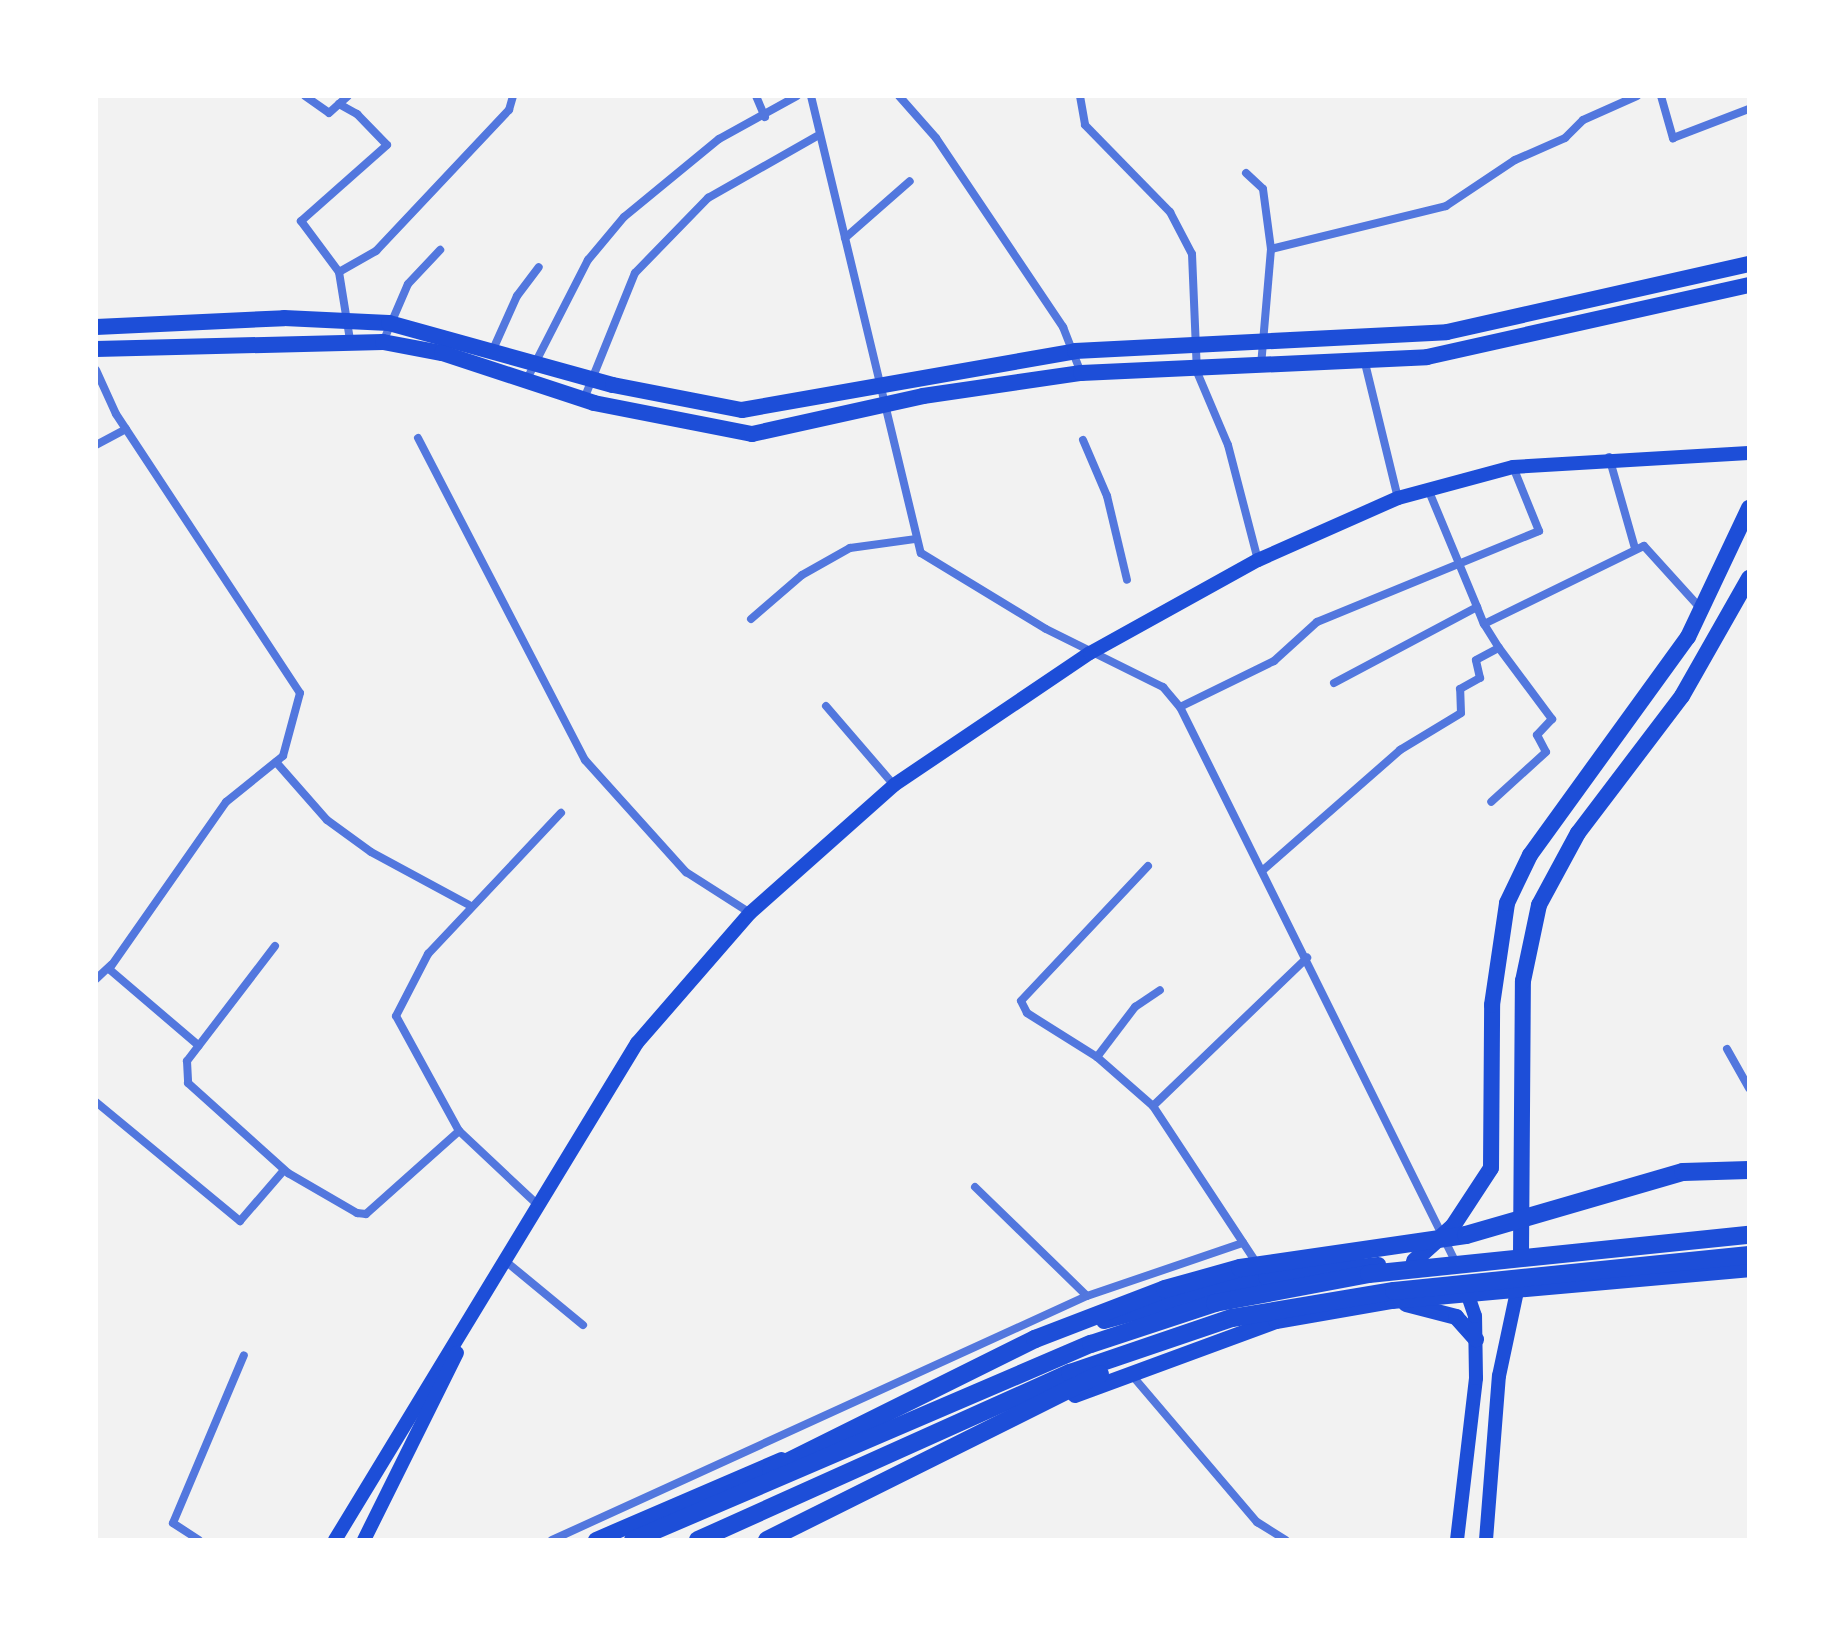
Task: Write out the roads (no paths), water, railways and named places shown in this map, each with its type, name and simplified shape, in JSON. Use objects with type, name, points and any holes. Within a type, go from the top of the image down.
[{"type":"highway","points":[[666,1525],[884,1409],[1072,1323],[1165,1289],[1240,1268],[1466,1235],[1683,1172],[1749,1170]]},
{"type":"highway","points":[[633,1540],[1091,1344],[1215,1303],[1369,1274],[1749,1235]]},
{"type":"highway","points":[[698,1540],[1070,1373],[1232,1318],[1394,1291],[1749,1255]]},
{"type":"highway","points":[[1697,1261],[1749,1269]]},
{"type":"highway","points":[[767,1540],[918,1459],[1232,1318]]},
{"type":"main road","points":[[96,327],[347,319],[389,323],[537,359],[591,379],[728,409],[1075,351],[1287,345],[1447,332],[1749,264]]},
{"type":"main road","points":[[96,349],[350,340],[383,342],[487,366],[584,399],[752,434],[885,404],[1081,373],[1197,372],[1365,363],[1548,333],[1749,285]]},
{"type":"main road","points":[[1287,345],[1289,366]]},
{"type":"main road","points":[[335,1540],[427,1382],[471,1324],[509,1264],[637,1043],[750,913],[894,785],[1090,653],[1258,560],[1398,498],[1513,467],[1609,457],[1749,453]]},
{"type":"main road","points":[[1414,1261],[1442,1236],[1484,1183],[1492,1157],[1492,1005],[1507,903],[1530,855],[1703,610],[1749,508]]},
{"type":"main road","points":[[1730,555],[1749,567]]},
{"type":"main road","points":[[1486,1540],[1499,1376],[1519,1290],[1523,981],[1539,905],[1578,833],[1682,696],[1749,578]]},
{"type":"main road","points":[[1492,1157],[1521,1160]]},
{"type":"main road","points":[[596,1540],[1056,1339],[1183,1296],[1266,1277],[1414,1261],[1521,1254],[1749,1227]]},
{"type":"main road","points":[[1454,1259],[1469,1294],[1476,1339],[1473,1441],[1457,1540]]},
{"type":"main road","points":[[785,1540],[1130,1372],[1240,1331],[1392,1301],[1749,1269]]},
{"type":"main road","points":[[1392,1301],[1456,1317],[1476,1339]]},
{"type":"main road","points":[[364,1540],[471,1324]]},
{"type":"street","points":[[305,96],[329,113],[348,96]]},
{"type":"street","points":[[339,272],[376,251],[509,110],[513,96]]},
{"type":"street","points":[[756,96],[765,117]]},
{"type":"street","points":[[527,379],[588,260],[624,217],[719,139],[765,117],[797,96]]},
{"type":"street","points":[[811,96],[817,136],[845,238],[916,539],[928,560],[1090,653],[1163,687],[1180,707],[1454,1259]]},
{"type":"street","points":[[899,96],[936,138],[1075,351],[1081,373]]},
{"type":"street","points":[[1080,96],[1085,125],[1170,212],[1192,254],[1197,372],[1228,445],[1258,560]]},
{"type":"street","points":[[1271,249],[1446,206],[1515,160],[1565,138],[1583,120],[1637,96]]},
{"type":"street","points":[[1661,96],[1673,138],[1749,109]]},
{"type":"street","points":[[339,104],[387,145],[301,221],[339,272],[350,340]]},
{"type":"street","points":[[584,399],[635,273],[708,198],[817,136]]},
{"type":"street","points":[[1246,173],[1263,189],[1271,249],[1261,367]]},
{"type":"street","points":[[845,238],[910,181]]},
{"type":"street","points":[[383,342],[408,284],[440,250]]},
{"type":"street","points":[[487,366],[493,347],[539,267]]},
{"type":"street","points":[[1365,363],[1398,498]]},
{"type":"street","points":[[96,370],[126,429],[300,693],[295,727],[276,762],[226,802],[111,964],[96,979]]},
{"type":"street","points":[[96,445],[126,429]]},
{"type":"street","points":[[418,438],[585,760],[686,872],[750,913]]},
{"type":"street","points":[[1083,440],[1107,496],[1127,580]]},
{"type":"street","points":[[1609,457],[1635,548]]},
{"type":"street","points":[[1180,707],[1274,661],[1317,622],[1539,531],[1513,467]]},
{"type":"street","points":[[1427,488],[1455,563],[1484,624],[1552,719],[1537,735],[1546,752],[1491,802]]},
{"type":"street","points":[[751,619],[802,575],[850,548],[916,539]]},
{"type":"street","points":[[1484,624],[1644,546],[1703,610]]},
{"type":"street","points":[[1334,683],[1477,607]]},
{"type":"street","points":[[1262,871],[1400,750],[1461,713],[1460,689],[1480,678],[1476,660],[1499,648]]},
{"type":"street","points":[[826,706],[894,785]]},
{"type":"street","points":[[276,762],[327,820],[371,852],[469,905]]},
{"type":"street","points":[[540,1207],[459,1131],[396,1016],[428,954],[469,905],[561,813]]},
{"type":"street","points":[[1148,866],[1021,1001],[1027,1013],[1097,1057],[1153,1106],[1266,1277]]},
{"type":"street","points":[[275,946],[182,1071],[188,1083],[284,1170],[366,1214],[459,1131]]},
{"type":"street","points":[[1153,1106],[1307,958]]},
{"type":"street","points":[[111,964],[122,982],[199,1046]]},
{"type":"street","points":[[1097,1057],[1135,1007],[1160,990]]},
{"type":"street","points":[[1727,1049],[1749,1088]]},
{"type":"street","points":[[96,1102],[240,1221],[284,1170]]},
{"type":"street","points":[[975,1187],[1087,1296]]},
{"type":"street","points":[[552,1540],[1087,1296],[1243,1243]]},
{"type":"street","points":[[509,1264],[583,1325]]},
{"type":"street","points":[[199,1540],[173,1523],[244,1355]]},
{"type":"street","points":[[1130,1372],[1257,1522],[1286,1540]]}]
